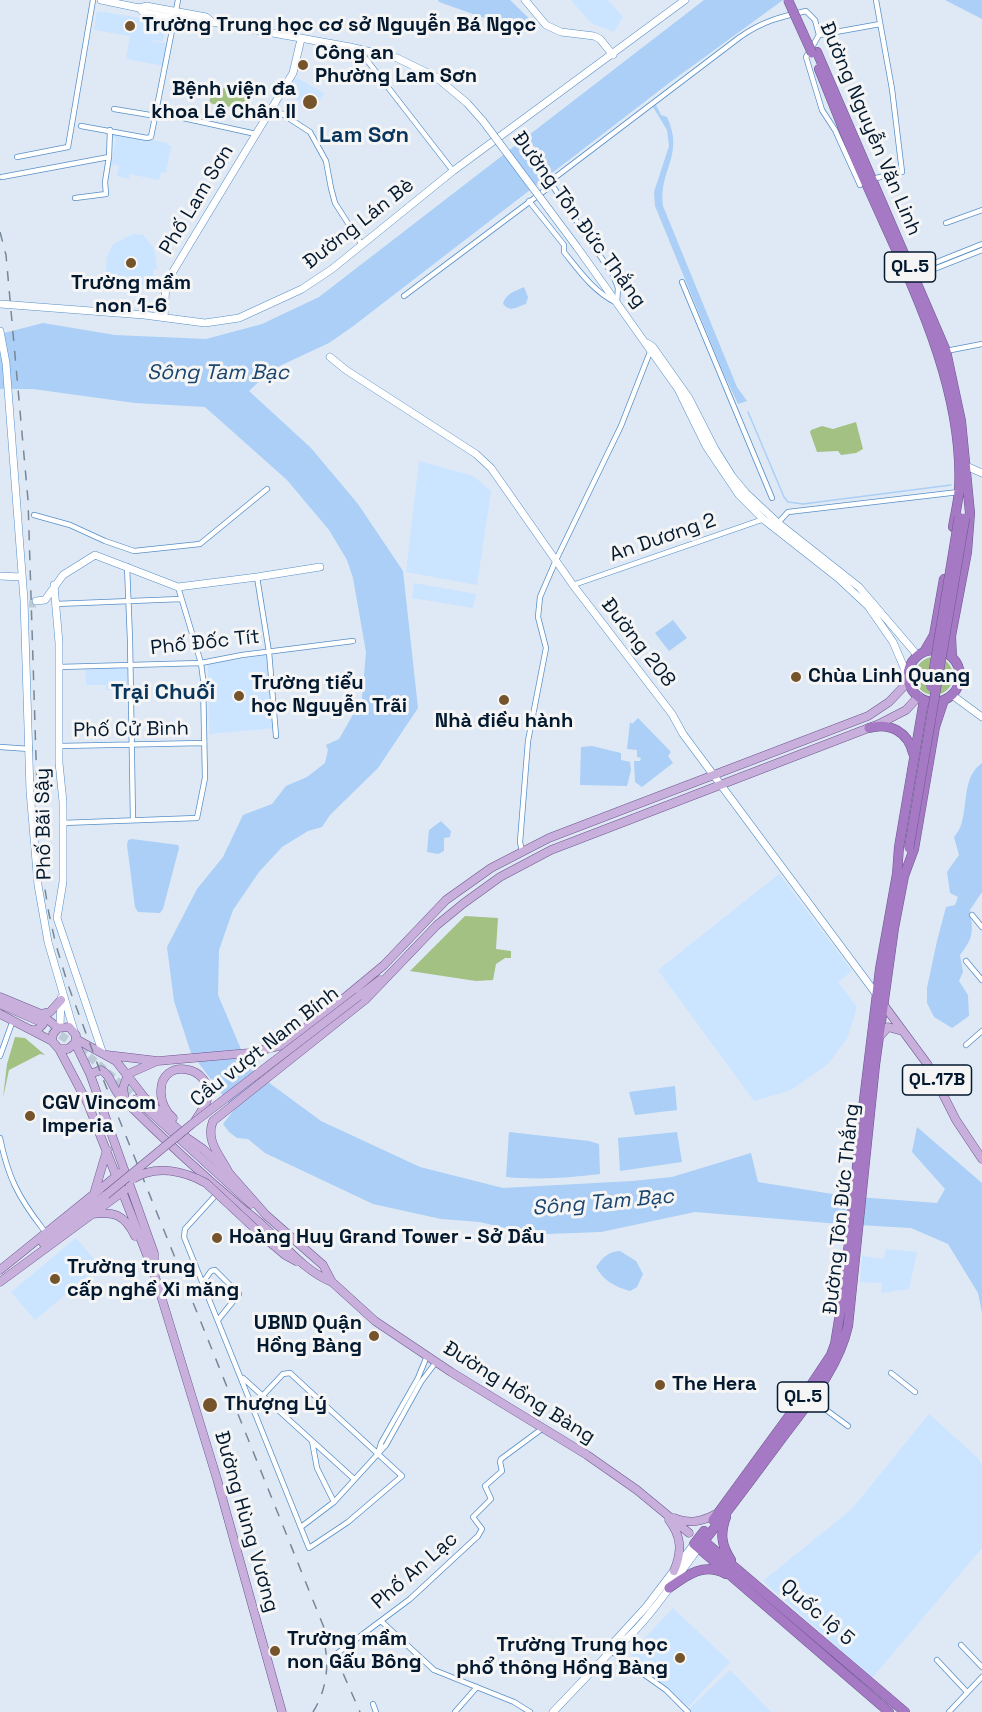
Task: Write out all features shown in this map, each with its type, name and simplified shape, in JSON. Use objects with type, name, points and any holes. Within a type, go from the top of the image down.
[{"type":"highway","name":"Đường Nguyễn Văn Linh","points":[[788,0],[873,179],[911,276],[950,396],[963,492],[970,507],[969,529],[951,636],[952,657]]},
{"type":"highway","name":"Đường Nguyễn Văn Linh","points":[[795,0],[865,182],[946,351],[961,421],[966,466],[963,492],[935,631],[931,642],[921,654]]},
{"type":"highway","points":[[901,875],[962,518],[963,492]]},
{"type":"highway","points":[[940,651],[952,657],[959,667],[957,688],[948,697],[936,702],[921,698],[913,690],[909,679],[911,665],[921,654],[940,651]]},
{"type":"highway","name":"Đường Tôn Đức Thắng","points":[[858,1197],[877,995],[901,875],[913,854],[935,728],[948,697]]},
{"type":"highway","name":"Đường Tôn Đức Thắng","points":[[699,1543],[831,1355],[838,1331],[884,1006],[901,875],[899,847],[921,698]]},
{"type":"highway","points":[[869,728],[882,726],[898,731],[910,745],[913,758]]},
{"type":"highway","name":"Đường Tôn Đức Thắng","points":[[699,1543],[728,1509],[810,1398],[832,1367],[844,1344],[848,1326],[854,1226]]},
{"type":"highway","points":[[728,1509],[721,1536],[726,1553],[758,1592]]},
{"type":"highway","name":"Quốc lộ 5","points":[[699,1543],[905,1712]]},
{"type":"highway","points":[[669,1588],[688,1573],[706,1568],[722,1572],[758,1592]]},
{"type":"highway","name":"Quốc lộ 5","points":[[758,1592],[889,1712]]},
{"type":"main road","name":"Đường Tôn Đức Thắng","points":[[101,0],[139,8],[144,13],[175,15],[205,24],[212,22],[397,58],[436,77],[467,103],[483,121],[645,341],[650,352],[678,390],[721,471],[739,495],[763,519],[838,578],[868,606],[893,642],[909,679]]},
{"type":"main road","points":[[525,0],[546,25],[553,29],[594,36],[600,39],[613,55]]},
{"type":"main road","name":"Đường Lán Bè","points":[[0,304],[164,317],[205,323],[239,318],[302,289],[362,245],[453,171],[613,55],[682,1]]},
{"type":"main road","name":"Phố Lam Sơn","points":[[164,317],[166,283],[293,73],[301,39]]},
{"type":"main road","name":"Đường Hùng Vương","points":[[0,331],[6,363],[21,577],[29,602],[32,830],[38,885],[48,942],[75,1038],[124,1170],[126,1189],[219,1487],[282,1712]]},
{"type":"main road","name":"Đường Tôn Đức Thắng","points":[[645,341],[653,347],[689,398],[715,449],[746,493],[778,523],[859,587],[921,654]]},
{"type":"main road","name":"Đường 208","points":[[330,357],[346,370],[476,454],[491,468],[573,585],[672,714],[683,734],[877,995]]},
{"type":"main road","points":[[966,466],[982,473]]},
{"type":"main road","points":[[29,602],[45,600],[63,576],[95,555],[178,587],[257,578],[320,567]]},
{"type":"main road","points":[[0,576],[21,577]]},
{"type":"main road","name":"Phố Bãi Sậy","points":[[54,585],[59,667],[63,882],[57,918],[105,1055]]},
{"type":"main road","points":[[29,602],[56,604]]},
{"type":"main road","points":[[292,1057],[280,1056],[283,1046],[384,965],[446,900],[491,868],[549,838],[879,710],[909,679]]},
{"type":"main road","points":[[948,697],[982,717]]},
{"type":"main road","points":[[228,1173],[210,1137],[213,1120],[366,999],[437,925],[500,877],[551,850],[869,728],[906,710],[921,698]]},
{"type":"main road","points":[[844,724],[852,728],[849,735]]},
{"type":"main road","points":[[456,893],[464,903]]},
{"type":"main road","name":"Cầu vượt Nam Bính","points":[[359,996],[384,965]]},
{"type":"main road","name":"Cầu vượt Nam Bính","points":[[1,1275],[106,1195],[192,1124],[391,972]]},
{"type":"main road","name":"Đường Hùng Vương","points":[[59,1027],[61,986]]},
{"type":"main road","points":[[877,995],[884,1006]]},
{"type":"main road","points":[[0,997],[36,1022],[58,1049],[68,1050],[75,1038],[66,1026],[59,1027],[36,1022],[13,1020],[0,1014]]},
{"type":"main road","points":[[36,1022],[61,1000]]},
{"type":"main road","points":[[0,1006],[36,1022]]},
{"type":"main road","name":"QL.17B","points":[[884,1006],[928,1065],[956,1120],[982,1159]]},
{"type":"main road","points":[[52,1041],[52,1034],[59,1027]]},
{"type":"main road","points":[[879,1038],[888,1027],[902,1031]]},
{"type":"main road","name":"Đường Hồng Bàng","points":[[75,1038],[116,1061],[128,1074],[135,1100],[182,1156],[258,1220],[316,1276],[332,1282]]},
{"type":"main road","points":[[105,1055],[158,1061],[249,1053],[283,1046]]},
{"type":"main road","name":"Đường Hùng Vương","points":[[58,1049],[88,1104],[116,1176],[126,1189],[154,1253],[154,1273]]},
{"type":"main road","points":[[158,1061],[128,1074],[123,1088],[248,1201],[267,1215]]},
{"type":"main road","name":"Cầu vượt Nam Bính","points":[[192,1124],[207,1100],[207,1087],[194,1071],[187,1069],[172,1071],[166,1075],[162,1084],[161,1096],[169,1114],[203,1149]]},
{"type":"main road","points":[[90,1074],[101,1070],[106,1073],[117,1094],[135,1100]]},
{"type":"main road","name":"Đường Hồng Bàng","points":[[135,1100],[203,1149],[267,1215],[322,1265],[332,1282],[375,1321],[436,1362],[587,1455],[663,1512],[699,1543]]},
{"type":"main road","points":[[93,1197],[107,1150],[116,1147]]},
{"type":"main road","points":[[1,1275],[124,1170]]},
{"type":"main road","points":[[106,1195],[139,1175],[172,1170],[183,1173],[206,1183],[285,1255],[303,1264]]},
{"type":"main road","points":[[1,1275],[126,1189]]},
{"type":"main road","points":[[90,1214],[108,1212],[123,1219],[129,1224],[136,1239],[145,1250]]},
{"type":"main road","points":[[663,1512],[685,1521],[696,1522],[718,1513]]},
{"type":"main road","points":[[663,1512],[675,1528],[680,1544],[674,1571]]},
{"type":"main road","name":"Đường Tôn Đức Thắng","points":[[611,1651],[614,1642],[699,1543]]},
{"type":"main road","name":"Đường Tôn Đức Thắng","points":[[553,1712],[611,1651],[620,1646],[669,1588],[699,1543]]},
{"type":"street","points":[[17,157],[68,147],[93,0]]},
{"type":"street","points":[[81,126],[147,138],[153,134],[178,0]]},
{"type":"street","points":[[873,179],[902,172],[892,89],[876,0]]},
{"type":"street","points":[[529,201],[564,245],[564,252],[590,284],[604,297],[617,303],[618,288],[613,275],[552,185],[553,179],[764,21],[806,11],[814,20],[819,35],[806,57],[822,110],[835,130],[860,185]]},
{"type":"street","points":[[819,35],[880,24]]},
{"type":"street","points":[[358,49],[453,171]]},
{"type":"street","points":[[273,108],[310,132],[326,161],[335,203],[362,245]]},
{"type":"street","points":[[114,109],[204,121],[256,134]]},
{"type":"street","points":[[75,198],[106,194],[110,130]]},
{"type":"street","points":[[2,177],[109,157]]},
{"type":"street","points":[[404,296],[552,185]]},
{"type":"street","points":[[946,223],[982,210]]},
{"type":"street","points":[[911,276],[982,244]]},
{"type":"street","points":[[911,276],[982,250]]},
{"type":"street","points":[[682,282],[772,498]]},
{"type":"street","points":[[946,351],[982,344]]},
{"type":"street","points":[[522,851],[520,842],[528,741],[546,648],[537,608],[556,560],[621,426],[650,352]]},
{"type":"street","points":[[34,515],[69,525],[105,542],[134,551],[200,544],[267,489]]},
{"type":"street","points":[[763,519],[778,523],[788,512],[963,492]]},
{"type":"street","name":"An Dương 2","points":[[573,585],[763,519]]},
{"type":"street","points":[[127,566],[133,820]]},
{"type":"street","points":[[257,578],[269,652],[276,736]]},
{"type":"street","points":[[62,823],[197,819],[205,778],[203,679],[201,663],[178,587]]},
{"type":"street","points":[[56,604],[181,599]]},
{"type":"street","name":"Phố Đốc Tít","points":[[59,667],[201,663],[353,641]]},
{"type":"street","name":"Phố Cử Bình","points":[[60,746],[203,743]]},
{"type":"street","points":[[0,747],[30,749]]},
{"type":"street","points":[[972,915],[982,927]]},
{"type":"street","points":[[966,961],[982,980]]},
{"type":"street","points":[[0,1056],[13,1020]]},
{"type":"street","points":[[966,1045],[982,1031]]},
{"type":"street","points":[[0,1138],[8,1174],[43,1229]]},
{"type":"street","points":[[214,1197],[184,1232],[252,1407],[309,1548],[348,1522],[402,1476],[290,1373],[283,1374],[252,1407]]},
{"type":"street","points":[[203,1282],[211,1271],[215,1270],[239,1294],[218,1320]]},
{"type":"street","points":[[378,1453],[381,1443],[418,1378],[427,1356]]},
{"type":"street","points":[[301,1527],[334,1502],[386,1445],[421,1382],[436,1362]]},
{"type":"street","points":[[891,1373],[915,1392]]},
{"type":"street","points":[[241,1376],[354,1479]]},
{"type":"street","points":[[810,1398],[848,1426]]},
{"type":"street","name":"Phố An Lạc","points":[[334,1655],[381,1621],[435,1577],[482,1532],[473,1517],[491,1499],[485,1486],[502,1471],[501,1459],[544,1427]]},
{"type":"street","points":[[312,1441],[317,1468],[334,1502]]},
{"type":"street","points":[[381,1621],[434,1670],[514,1702],[530,1712]]},
{"type":"street","points":[[961,1645],[982,1667]]},
{"type":"street","points":[[611,1651],[666,1690],[688,1712]]},
{"type":"street","points":[[938,1660],[967,1692]]},
{"type":"street","points":[[949,1712],[982,1677]]},
{"type":"street","points":[[455,1712],[477,1687]]},
{"type":"street","points":[[373,1704],[376,1712]]},
{"type":"shaded area","points":[[571,0],[608,0],[623,17],[614,32],[591,23]]},
{"type":"shaded area","name":"Trường Trung học cơ sở Nguyễn Bá Ngọc","points":[[97,11],[166,22],[163,41],[149,40],[167,44],[163,66],[126,59],[130,36],[94,30]]},
{"type":"shaded area","name":"Bệnh viện đa khoa Lê Chân II","points":[[295,77],[324,93],[315,110],[286,93]]},
{"type":"shaded area","points":[[114,133],[168,143],[171,146],[166,173],[161,172],[159,180],[130,174],[129,179],[117,176],[119,166],[111,164],[116,138],[113,137]]},
{"type":"shaded area","name":"Trường mầm non 1-6","points":[[133,234],[143,235],[153,247],[157,269],[154,269],[151,286],[105,281],[107,257],[113,244]]},
{"type":"shaded area","points":[[419,461],[473,476],[491,491],[477,585],[406,572]]},
{"type":"shaded area","points":[[414,583],[476,594],[473,608],[412,598]]},
{"type":"shaded area","name":"Trường tiểu học Nguyễn Trãi","points":[[267,655],[274,728],[209,734],[208,664]]},
{"type":"shaded area","points":[[85,668],[127,668],[127,689],[106,690],[106,685],[86,685]]},
{"type":"shaded area","points":[[779,874],[852,971],[838,982],[857,1007],[847,1039],[828,1064],[791,1090],[754,1101],[658,970]]},
{"type":"shaded area","name":"Trường trung cấp nghề Xi măng","points":[[76,1238],[100,1266],[35,1320],[11,1292]]},
{"type":"shaded area","points":[[886,1249],[917,1252],[909,1289],[881,1293],[882,1283],[860,1282],[862,1256],[884,1259]]},
{"type":"shaded area","points":[[929,1414],[978,1458],[982,1466],[982,1548],[872,1678],[763,1581],[852,1509]]},
{"type":"shaded area","name":"Trường Trung học phổ thông Hồng Bàng","points":[[673,1608],[730,1662],[687,1708],[630,1654]]},
{"type":"shaded area","points":[[730,1670],[771,1712],[692,1712],[689,1709]]},
{"type":"green space","points":[[213,86],[248,93],[245,110],[209,103]]},
{"type":"green space","points":[[856,422],[863,449],[856,453],[841,455],[838,451],[817,452],[811,430],[822,426],[833,429]]},
{"type":"green space","points":[[934,657],[947,663],[953,676],[947,689],[934,695],[921,689],[915,676],[921,663]]},
{"type":"green space","points":[[465,916],[498,918],[496,949],[511,951],[511,958],[505,958],[496,964],[493,980],[476,981],[410,971]]},
{"type":"green space","points":[[15,1037],[25,1038],[45,1055],[40,1054],[9,1070],[3,1098],[7,1064]]},
{"type":"water","points":[[438,0],[510,0],[537,26],[527,33]]},
{"type":"water","name":"Sông Tam Bạc","points":[[704,0],[783,0],[669,83],[352,327],[329,343],[271,370],[249,391],[311,448],[358,504],[403,571],[418,708],[378,768],[330,815],[322,827],[308,831],[282,847],[259,872],[233,910],[219,950],[218,995],[249,1068],[321,1121],[420,1167],[503,1188],[672,1177],[751,1153],[758,1182],[845,1196],[937,1203],[945,1189],[912,1152],[917,1127],[982,1183],[982,1313],[978,1293],[948,1244],[911,1228],[695,1212],[601,1232],[519,1235],[505,1228],[480,1222],[441,1219],[373,1204],[265,1153],[248,1139],[237,1138],[229,1132],[223,1124],[234,1110],[191,1053],[174,1001],[167,947],[197,889],[223,857],[243,815],[272,804],[286,786],[307,777],[325,763],[328,750],[326,745],[339,739],[362,699],[366,652],[353,578],[347,560],[329,530],[287,480],[205,407],[135,403],[33,389],[0,389],[0,334],[43,323],[115,335],[206,339],[262,324],[319,297]]},
{"type":"water","points":[[945,0],[982,0],[982,19]]},
{"type":"water","points":[[656,105],[661,115],[667,117],[673,142],[662,193],[663,206],[737,387],[747,401],[738,404],[655,206],[654,192],[669,146],[667,130],[653,107]]},
{"type":"water","points":[[524,287],[528,297],[526,304],[511,309],[503,304],[508,295]]},
{"type":"water","points":[[673,620],[687,638],[669,651],[655,633]]},
{"type":"water","points":[[638,718],[671,752],[668,756],[673,763],[642,787],[635,782],[634,761],[640,761],[641,758],[637,757],[637,750],[627,749],[630,722],[632,724]]},
{"type":"water","points":[[592,746],[621,753],[621,760],[630,762],[631,770],[627,786],[580,785],[581,747]]},
{"type":"water","points":[[982,763],[982,892],[970,910],[971,934],[960,955],[963,972],[959,981],[968,995],[969,1016],[952,1028],[934,1017],[927,1003],[927,988],[946,907],[955,905],[958,897],[950,893],[947,872],[959,855],[954,837],[961,825],[968,783]]},
{"type":"water","points":[[441,821],[451,831],[450,837],[444,838],[444,851],[438,854],[427,852],[429,830]]},
{"type":"water","points":[[128,840],[178,845],[163,909],[160,913],[138,912],[135,907],[127,845]]},
{"type":"water","points":[[675,1086],[677,1110],[635,1115],[629,1092]]},
{"type":"water","points":[[509,1132],[599,1144],[600,1174],[553,1178],[506,1177]]},
{"type":"water","points":[[677,1132],[682,1162],[620,1171],[618,1138]]},
{"type":"water","points":[[620,1251],[636,1261],[643,1274],[637,1287],[630,1291],[610,1282],[596,1267],[606,1256]]},
{"type":"waterway","points":[[748,412],[788,502],[803,504],[951,485]]},
{"type":"tunnel","points":[[29,604],[36,604]]},
{"type":"tunnel","points":[[40,1022],[90,1058],[136,1099]]},
{"type":"railway","points":[[0,232],[6,255],[28,500],[39,853],[56,945],[68,985],[103,1079],[360,1712]]},
{"type":"railway","points":[[313,1712],[326,1678],[327,1660],[324,1642]]},
{"type":"place","name":"Trường Trung học cơ sở Nguyễn Bá Ngọc","points":[[130,26]]},
{"type":"place","name":"Công an Phường Lam Sơn","points":[[303,65]]},
{"type":"place","name":"Bệnh viện đa khoa Lê Chân II","points":[[310,102]]},
{"type":"place","name":"Trường mầm non 1-6","points":[[131,263]]},
{"type":"place","name":"Chùa Linh Quang","points":[[796,677]]},
{"type":"place","name":"Trường tiểu học Nguyễn Trãi","points":[[239,696]]},
{"type":"place","name":"Nhà điều hành","points":[[504,700]]},
{"type":"place","name":"CGV Vincom Imperia","points":[[30,1116]]},
{"type":"place","name":"Hoàng Huy Grand Tower - Sở Dầu","points":[[217,1238]]},
{"type":"place","name":"Trường trung cấp nghề Xi măng","points":[[55,1279]]},
{"type":"place","name":"UBND Quận Hồng Bàng","points":[[374,1336]]},
{"type":"place","name":"The Hera","points":[[660,1385]]},
{"type":"place","name":"Thượng Lý","points":[[210,1405]]},
{"type":"place","name":"Trường mầm non Gấu Bông","points":[[275,1651]]},
{"type":"place","name":"Trường Trung học phổ thông Hồng Bàng","points":[[680,1658]]},
{"type":"district","name":"Lam Sơn","points":[[364,136]]},
{"type":"district","name":"Trại Chuối","points":[[163,693]]}]
